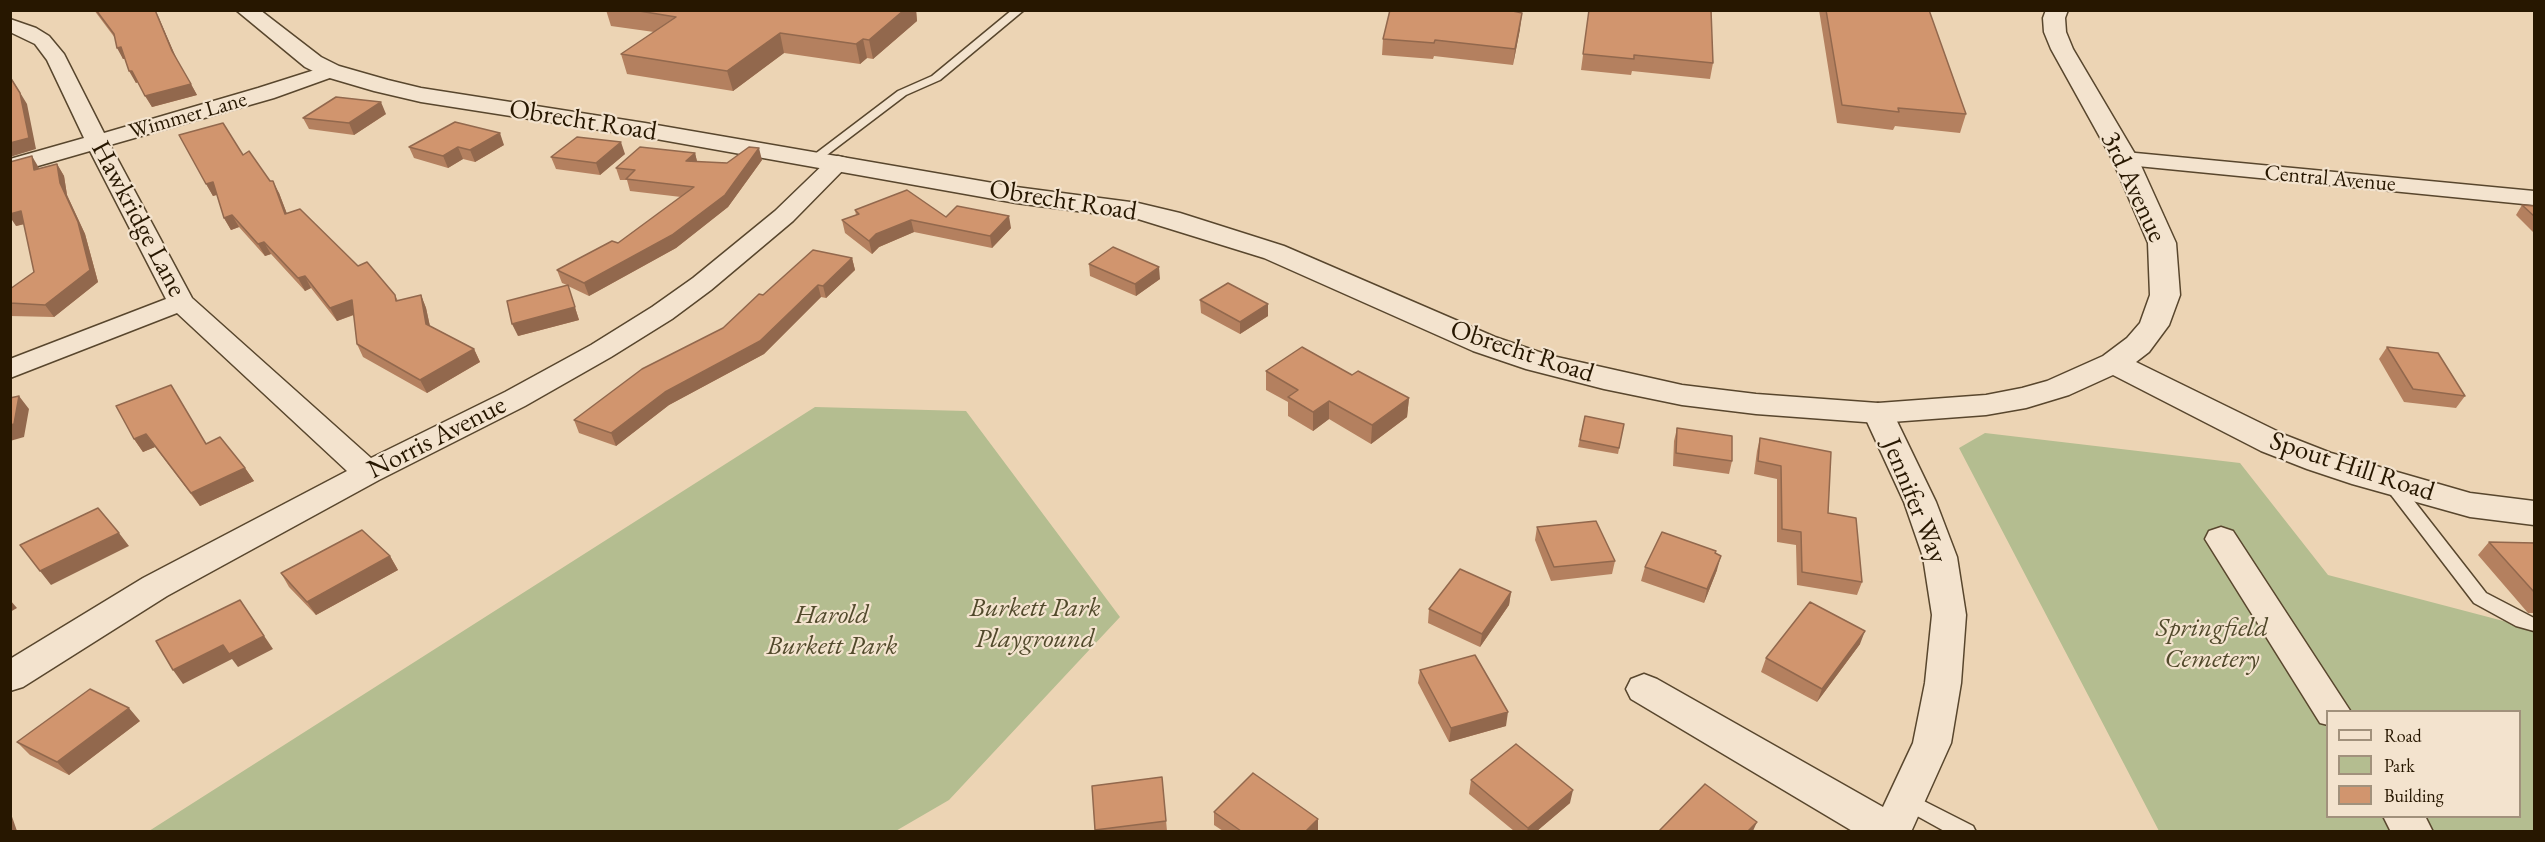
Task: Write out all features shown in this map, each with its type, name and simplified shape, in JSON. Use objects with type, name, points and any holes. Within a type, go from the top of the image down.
[{"type":"street","name":"Obrecht Road","points":[[246,10],[300,54],[331,71],[421,95],[826,161],[1016,195],[1127,210],[1170,219],[1274,252],[1484,344],[1537,362],[1682,395],[1878,413]]},
{"type":"street","name":"3rd Avenue","points":[[1878,413],[1957,409],[2026,398],[2085,378],[2114,363],[2138,345],[2154,325],[2165,295],[2166,266],[2162,243],[2125,159],[2062,49],[2055,32],[2054,18],[2057,10]]},
{"type":"street","name":"Hawkridge Lane","points":[[10,25],[42,40],[57,58],[97,142],[181,302],[368,473]]},
{"type":"street","name":"Wimmer Lane","points":[[10,167],[266,93],[331,71]]},
{"type":"street","name":"Central Avenue","points":[[2125,159],[2535,198]]},
{"type":"street","name":"Norris Avenue","points":[[10,677],[154,587],[368,473],[515,399],[602,351],[662,313],[702,284],[784,216],[826,161]]},
{"type":"street","points":[[10,369],[181,302]]},
{"type":"street","name":"Spout Hill Road","points":[[2114,363],[2273,443],[2319,461],[2470,505],[2535,513]]},
{"type":"street","name":"Jennifer Way","points":[[1878,413],[1920,502],[1940,557],[1949,615],[1943,683],[1932,743],[1896,821]]},
{"type":"street","points":[[2221,539],[2332,710]]},
{"type":"street","points":[[1644,689],[1896,821]]},
{"type":"street","points":[[2404,818],[2413,831]]},
{"type":"lane","points":[[826,161],[902,93],[936,78],[1019,10]]},
{"type":"lane","points":[[2391,483],[2480,598],[2522,621],[2535,625]]},
{"type":"lane","points":[[1896,821],[1966,831]]},
{"type":"green space","name":"Harold Burkett Park","points":[[815,407],[966,411],[1120,617],[949,800],[894,832],[149,831]]},
{"type":"green space","name":"Springfield Cemetery","points":[[1985,433],[2240,463],[2328,575],[2534,629],[2534,831],[2159,831],[1959,448]]},
{"type":"building","points":[[96,10],[155,10],[172,51],[191,84],[145,96],[132,71],[129,71],[121,47],[117,48],[114,34]]},
{"type":"building","points":[[633,10],[904,10],[869,40],[863,39],[856,44],[780,33],[727,71],[621,54],[676,17]]},
{"type":"building","points":[[1390,10],[1508,10],[1522,13],[1515,49],[1435,40],[1434,43],[1383,39]]},
{"type":"building","points":[[1589,10],[1711,10],[1713,63],[1634,55],[1634,59],[1583,54]]},
{"type":"building","points":[[1826,10],[1929,10],[1966,114],[1898,108],[1899,112],[1842,105]]},
{"type":"building","points":[[10,77],[20,93],[29,138],[10,143]]},
{"type":"building","points":[[336,97],[381,102],[349,123],[303,118]]},
{"type":"building","points":[[455,122],[500,133],[470,150],[458,147],[443,156],[409,147]]},
{"type":"building","points":[[223,123],[243,155],[249,151],[270,181],[273,181],[285,214],[300,209],[358,266],[367,262],[395,295],[396,301],[421,295],[426,324],[474,349],[420,380],[357,344],[352,300],[330,308],[305,276],[298,278],[264,242],[258,244],[232,215],[224,218],[213,182],[206,184],[179,135]]},
{"type":"building","points":[[577,137],[621,142],[596,163],[551,157]]},
{"type":"building","points":[[640,147],[695,153],[686,161],[727,163],[749,147],[759,148],[725,195],[672,235],[584,283],[557,270],[612,241],[618,243],[694,187],[626,179],[635,170],[616,168]]},
{"type":"building","points":[[32,156],[34,170],[57,164],[60,183],[78,222],[90,270],[45,305],[10,303],[10,289],[34,272],[21,211],[10,214],[10,162]]},
{"type":"building","points":[[907,190],[946,217],[957,206],[1009,216],[990,236],[911,220],[876,234],[869,241],[842,220],[859,214],[855,210]]},
{"type":"building","points":[[2522,205],[2535,206],[2535,217]]},
{"type":"building","points":[[1113,247],[1159,267],[1135,284],[1089,264]]},
{"type":"building","points":[[813,250],[852,258],[823,286],[818,285],[760,341],[665,392],[611,433],[574,420],[642,369],[723,328],[759,294],[763,295]]},
{"type":"building","points":[[1228,283],[1268,304],[1240,322],[1200,300]]},
{"type":"building","points":[[568,285],[575,307],[512,324],[507,301]]},
{"type":"building","points":[[1302,347],[1352,375],[1358,371],[1409,398],[1372,425],[1329,401],[1313,412],[1288,397],[1298,390],[1266,371]]},
{"type":"building","points":[[2387,347],[2438,353],[2465,396],[2413,389]]},
{"type":"building","points":[[171,385],[206,444],[220,437],[245,468],[191,493],[146,434],[134,439],[116,406]]},
{"type":"building","points":[[19,396],[14,424],[10,425],[10,398]]},
{"type":"building","points":[[1585,416],[1624,424],[1619,448],[1580,440]]},
{"type":"building","points":[[1677,428],[1732,436],[1732,461],[1676,453]]},
{"type":"building","points":[[1760,438],[1831,452],[1828,513],[1856,518],[1862,582],[1802,572],[1801,532],[1782,529],[1781,466],[1758,461]]},
{"type":"building","points":[[98,508],[119,533],[40,571],[20,545]]},
{"type":"building","points":[[1596,521],[1615,561],[1554,567],[1537,527]]},
{"type":"building","points":[[362,530],[390,556],[307,602],[281,573]]},
{"type":"building","points":[[1662,532],[1716,551],[1715,553],[1721,556],[1707,589],[1645,567]]},
{"type":"building","points":[[2489,542],[2535,543],[2535,593]]},
{"type":"building","points":[[1460,569],[1511,592],[1482,634],[1429,609]]},
{"type":"building","points":[[240,600],[264,636],[229,654],[223,645],[173,670],[156,641]]},
{"type":"building","points":[[1810,602],[1865,631],[1822,689],[1766,658]]},
{"type":"building","points":[[1475,655],[1508,712],[1451,728],[1420,670]]},
{"type":"building","points":[[90,689],[129,708],[57,762],[17,742]]},
{"type":"building","points":[[1516,744],[1573,790],[1528,828],[1471,780]]},
{"type":"building","points":[[1253,773],[1318,819],[1306,831],[1241,831],[1214,812]]},
{"type":"building","points":[[1162,777],[1166,821],[1095,830],[1092,786]]},
{"type":"building","points":[[1705,784],[1757,822],[1748,831],[1659,831]]},
{"type":"park label","name":"Burkett Park Playground","points":[[1035,624]]}]
